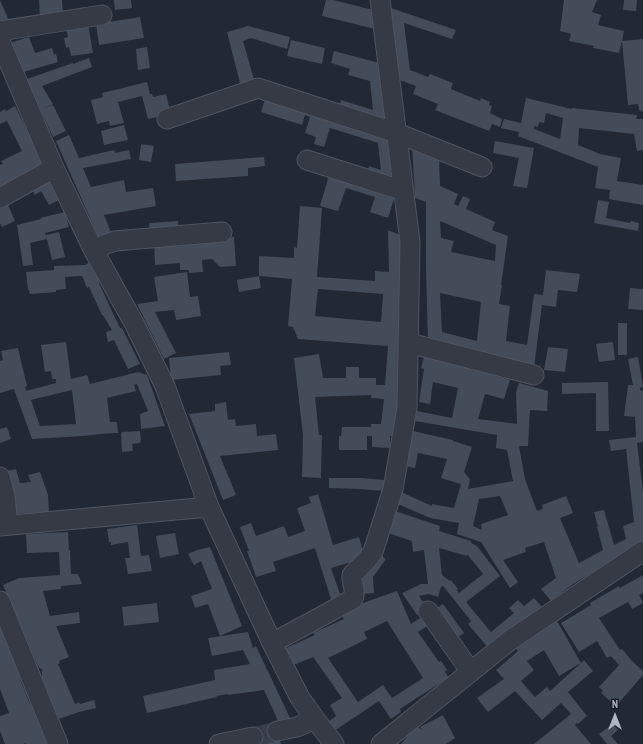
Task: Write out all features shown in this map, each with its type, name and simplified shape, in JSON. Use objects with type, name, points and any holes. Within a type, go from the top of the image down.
[{"type":"street","points":[[272,643],[353,599],[354,589],[352,575],[367,560],[372,552],[393,489],[407,408],[410,242],[380,0]]},
{"type":"street","points":[[0,31],[102,15]]},
{"type":"street","points":[[0,41],[54,168],[93,249],[135,325],[165,386],[209,507],[272,643],[300,698],[334,744]]},
{"type":"street","points":[[167,119],[258,88],[397,133],[482,167]]},
{"type":"street","points":[[307,160],[404,191]]},
{"type":"street","points":[[0,198],[54,168]]},
{"type":"street","points":[[93,249],[115,241],[222,232]]},
{"type":"street","points":[[408,343],[534,375]]},
{"type":"street","points":[[0,477],[5,496],[4,525],[209,507]]},
{"type":"street","points":[[382,744],[509,641],[643,551]]},
{"type":"street","points":[[0,601],[58,744]]},
{"type":"street","points":[[428,611],[471,672]]},
{"type":"street","points":[[277,731],[297,727],[315,719]]},
{"type":"street","points":[[219,744],[253,737]]},
{"type":"building","points":[[0,0],[10,23],[0,23]]},
{"type":"building","points":[[39,0],[62,0],[63,16],[40,19]]},
{"type":"building","points":[[114,0],[131,0],[132,8],[115,10]]},
{"type":"building","points":[[326,0],[333,0],[373,10],[375,29],[322,16]]},
{"type":"building","points":[[564,0],[597,0],[592,12],[601,15],[598,25],[624,31],[619,53],[593,48],[594,46],[569,41],[571,34],[560,31]]},
{"type":"building","points":[[624,0],[637,0],[636,11],[623,10]]},
{"type":"building","points":[[388,7],[456,30],[452,39],[404,23],[410,70],[428,77],[430,74],[453,83],[451,89],[480,101],[481,98],[490,102],[489,105],[492,106],[490,113],[502,119],[500,127],[492,124],[489,131],[435,110],[438,104],[413,94],[416,86],[397,79]]},
{"type":"building","points":[[140,17],[144,38],[99,45],[96,24]]},
{"type":"building","points":[[88,24],[93,53],[71,56],[69,47],[66,48],[64,38],[68,37],[66,28]]},
{"type":"building","points":[[248,26],[290,37],[287,49],[251,38],[243,41],[255,83],[241,87],[227,32]]},
{"type":"building","points":[[29,37],[35,53],[52,48],[54,55],[56,54],[58,62],[20,73],[7,44]]},
{"type":"building","points":[[643,39],[643,112],[639,110],[638,104],[628,105],[622,41]]},
{"type":"building","points":[[291,40],[325,48],[322,64],[287,56]]},
{"type":"building","points":[[147,47],[150,68],[138,70],[136,49]]},
{"type":"building","points":[[334,51],[383,64],[390,120],[338,110],[341,100],[373,110],[370,81],[348,75],[350,69],[331,63]]},
{"type":"building","points":[[89,58],[92,67],[42,86],[53,104],[45,108],[53,105],[66,131],[53,137],[24,80]]},
{"type":"building","points":[[147,82],[150,94],[152,94],[153,97],[166,94],[171,114],[148,119],[142,96],[118,102],[124,123],[110,126],[109,121],[97,124],[91,100],[103,97],[102,93]]},
{"type":"building","points":[[266,96],[389,135],[394,180],[366,176],[369,166],[381,170],[378,143],[330,128],[324,147],[314,144],[316,137],[305,133],[310,117],[305,115],[302,125],[261,112]]},
{"type":"building","points":[[526,98],[572,109],[637,115],[636,119],[643,119],[643,150],[637,151],[634,134],[579,128],[578,145],[600,154],[621,158],[617,181],[643,185],[643,205],[609,199],[610,190],[595,188],[598,167],[518,136],[519,132],[501,128],[504,119],[521,123]],"holes":[[[546,113],[563,118],[560,139],[534,129],[534,126],[538,127],[539,122],[544,123]]]},
{"type":"building","points":[[15,106],[44,166],[0,193],[0,165],[3,164],[1,161],[22,151],[7,121],[0,124],[0,112],[5,109],[6,111]]},
{"type":"building","points":[[124,125],[128,140],[104,145],[101,131]]},
{"type":"building","points":[[69,135],[79,158],[114,150],[115,153],[129,150],[131,159],[83,168],[91,187],[124,180],[126,192],[153,188],[156,206],[104,215],[113,237],[101,243],[56,141]]},
{"type":"building","points":[[495,141],[534,148],[527,188],[513,186],[519,158],[493,153]]},
{"type":"building","points":[[141,144],[154,146],[151,162],[139,160]]},
{"type":"building","points":[[412,145],[439,156],[440,186],[458,194],[454,204],[458,206],[463,196],[470,199],[466,209],[495,222],[492,230],[508,236],[499,304],[510,306],[506,341],[527,345],[534,294],[543,295],[546,270],[580,274],[577,292],[558,290],[556,307],[542,305],[534,368],[428,344],[426,202],[415,198]],"holes":[[[440,221],[496,245],[495,261],[451,252],[454,241],[441,238]],[[440,293],[481,302],[477,341],[442,332]]]},
{"type":"building","points":[[264,157],[265,166],[248,168],[248,176],[176,181],[175,164]]},
{"type":"building","points":[[330,172],[396,193],[388,218],[370,212],[375,197],[346,188],[338,211],[320,206]]},
{"type":"building","points":[[48,176],[61,199],[49,205],[41,191],[35,195],[30,186]]},
{"type":"building","points":[[6,200],[15,221],[2,227],[0,223],[0,203]]},
{"type":"building","points":[[598,200],[609,202],[606,218],[630,223],[631,221],[639,223],[638,231],[594,223]]},
{"type":"building","points":[[300,206],[322,208],[317,277],[375,281],[375,271],[389,272],[388,230],[400,235],[404,336],[395,436],[390,436],[390,448],[372,447],[372,436],[367,436],[367,450],[339,450],[339,436],[341,436],[342,427],[371,427],[371,424],[381,424],[384,399],[371,398],[371,395],[315,397],[319,435],[322,435],[321,478],[302,477],[303,435],[294,358],[319,354],[323,378],[346,378],[346,367],[359,367],[359,378],[376,378],[376,385],[385,385],[388,346],[298,339],[293,327],[288,326],[292,279],[259,276],[259,256],[294,258],[294,247],[297,248]],"holes":[[[318,289],[383,294],[381,322],[315,316]]]},
{"type":"building","points":[[65,212],[69,227],[45,233],[46,235],[59,232],[65,257],[52,260],[47,239],[30,243],[33,265],[23,266],[17,225]]},
{"type":"building","points":[[178,221],[179,234],[150,236],[149,223]]},
{"type":"building","points":[[234,237],[236,266],[220,267],[212,259],[202,260],[203,272],[189,273],[189,270],[180,270],[180,263],[155,265],[154,243]]},
{"type":"building","points":[[90,262],[120,328],[122,328],[140,364],[128,369],[114,340],[108,342],[106,332],[112,330],[102,315],[89,287],[87,288],[82,276],[65,277],[66,289],[56,290],[56,292],[30,294],[28,290],[26,272],[54,270],[54,266],[85,265]]},
{"type":"building","points":[[187,272],[190,297],[198,296],[201,316],[176,320],[174,310],[155,312],[176,353],[164,359],[137,304],[158,301],[154,277]]},
{"type":"building","points":[[259,276],[261,288],[239,292],[237,280]]},
{"type":"building","points":[[630,288],[643,289],[643,310],[628,309]]},
{"type":"building","points":[[618,323],[627,323],[627,355],[618,355]]},
{"type":"building","points":[[66,342],[71,379],[87,375],[90,384],[138,372],[147,375],[165,426],[141,429],[140,414],[148,411],[137,384],[134,385],[136,391],[107,398],[110,422],[117,422],[118,433],[32,439],[14,389],[0,393],[0,361],[3,360],[1,351],[18,348],[27,386],[25,387],[26,391],[56,383],[56,379],[52,379],[51,371],[45,372],[41,345]],"holes":[[[72,390],[76,424],[40,426],[31,400]]]},
{"type":"building","points":[[613,342],[615,360],[599,362],[596,344]]},
{"type":"building","points":[[548,347],[568,349],[565,372],[544,370]]},
{"type":"building","points":[[229,352],[231,365],[220,366],[221,375],[171,380],[169,358]]},
{"type":"building","points":[[424,356],[510,380],[504,399],[485,394],[478,419],[517,424],[516,392],[519,383],[548,391],[547,411],[530,410],[528,446],[519,446],[525,479],[537,511],[543,509],[542,505],[566,496],[573,513],[560,518],[579,563],[603,550],[594,512],[604,510],[614,545],[626,539],[623,526],[634,522],[626,449],[611,451],[609,440],[636,437],[635,417],[624,416],[628,385],[633,385],[628,359],[638,357],[643,386],[640,390],[643,391],[643,442],[637,443],[643,492],[643,544],[629,548],[631,553],[609,563],[573,584],[551,601],[541,589],[556,578],[544,542],[525,548],[526,552],[503,560],[518,582],[510,588],[481,542],[457,534],[459,523],[430,518],[398,504],[401,492],[432,506],[432,504],[454,508],[461,484],[441,478],[447,459],[418,453],[415,468],[405,466],[413,431],[453,440],[472,447],[464,472],[470,479],[468,489],[513,481],[507,450],[496,448],[497,435],[415,421],[417,411],[452,418],[458,388],[433,382],[430,404],[419,402],[424,369],[421,368]],"holes":[[[500,496],[508,515],[481,524],[482,530],[473,526],[479,499]]]},
{"type":"building","points":[[608,382],[609,431],[596,431],[596,393],[562,394],[562,383]]},
{"type":"building","points":[[226,402],[228,420],[235,419],[236,426],[256,424],[257,436],[276,434],[278,450],[220,456],[236,495],[223,500],[189,414],[215,411],[215,404]]},
{"type":"building","points":[[7,427],[11,439],[0,443],[0,429]]},
{"type":"building","points":[[140,431],[141,441],[139,443],[132,444],[133,451],[122,452],[122,432]]},
{"type":"building","points":[[16,469],[20,483],[31,482],[28,475],[40,472],[48,495],[49,512],[13,514],[3,472]]},
{"type":"building","points":[[329,478],[386,480],[385,491],[329,488]]},
{"type":"building","points":[[318,494],[333,545],[359,537],[365,558],[331,568],[341,597],[333,606],[315,548],[273,562],[276,571],[256,577],[247,551],[249,551],[240,527],[251,523],[256,536],[284,526],[288,537],[305,531],[297,508],[311,503],[309,497]]},
{"type":"building","points":[[392,510],[440,526],[439,531],[471,541],[471,543],[477,546],[500,576],[466,602],[491,632],[514,613],[509,608],[518,600],[524,606],[534,598],[542,607],[490,650],[468,624],[471,621],[443,586],[441,587],[438,597],[429,594],[419,596],[427,608],[417,615],[402,593],[421,584],[428,584],[424,550],[413,552],[412,541],[385,532]],"holes":[[[439,548],[467,556],[467,554],[483,574],[459,593],[457,590],[458,589],[451,580],[450,581],[442,575]]]},
{"type":"building","points":[[137,525],[141,556],[149,555],[152,571],[128,574],[125,558],[130,558],[128,542],[111,545],[111,542],[109,542],[107,529]]},
{"type":"building","points":[[68,532],[71,574],[78,574],[82,584],[61,586],[61,589],[43,591],[50,616],[79,612],[80,623],[56,626],[69,657],[59,661],[60,663],[58,664],[75,704],[94,700],[96,708],[59,719],[42,678],[42,670],[38,666],[3,585],[19,578],[60,575],[59,552],[27,553],[26,534]]},
{"type":"building","points":[[175,533],[179,554],[160,558],[156,536]]},
{"type":"building","points":[[210,547],[242,626],[220,636],[208,604],[195,608],[191,596],[212,589],[201,561],[194,565],[188,554]]},
{"type":"building","points":[[379,554],[386,559],[373,577],[374,593],[363,594],[362,578]]},
{"type":"building","points":[[643,575],[643,593],[639,595],[643,603],[632,609],[628,602],[599,618],[620,650],[622,649],[643,671],[643,675],[616,706],[601,693],[603,691],[599,687],[619,665],[611,656],[607,658],[597,641],[579,652],[561,623],[591,605],[590,603],[619,586],[620,588]]},
{"type":"building","points":[[397,591],[411,624],[426,614],[432,623],[418,632],[439,662],[441,661],[447,670],[445,672],[451,681],[442,686],[440,683],[400,709],[401,712],[391,719],[379,701],[334,731],[328,722],[336,716],[330,705],[342,698],[313,657],[291,666],[284,649],[315,635],[313,633],[344,619],[341,613],[363,603]],"holes":[[[387,621],[423,678],[392,698],[383,685],[358,702],[328,658],[367,639],[364,632]]]},
{"type":"building","points":[[157,603],[159,622],[124,626],[122,607]]},
{"type":"building","points":[[443,604],[464,633],[454,640],[433,611]]},
{"type":"building","points":[[557,621],[581,663],[584,660],[593,671],[568,692],[587,716],[575,725],[591,744],[534,744],[571,714],[561,703],[542,720],[515,691],[488,712],[477,698],[504,679],[496,670],[518,651],[513,645]],"holes":[[[544,650],[559,676],[581,663],[550,691],[547,687],[535,697],[521,681],[534,670],[527,661]]]},
{"type":"building","points":[[0,628],[47,744],[5,744],[0,731],[0,716],[9,713],[0,689]]},
{"type":"building","points":[[248,632],[253,648],[256,646],[290,718],[279,723],[264,690],[216,696],[217,697],[147,713],[143,696],[215,680],[214,670],[250,664],[243,650],[212,656],[208,638]]},
{"type":"building","points":[[443,715],[455,738],[446,744],[401,744],[416,726],[422,730],[420,727]]},
{"type":"building","points":[[613,724],[618,730],[611,736],[618,744],[607,744],[599,734]]},
{"type":"building","points":[[276,728],[281,744],[253,744],[252,734]]},
{"type":"tunnel","points":[[253,737],[277,731]]}]
